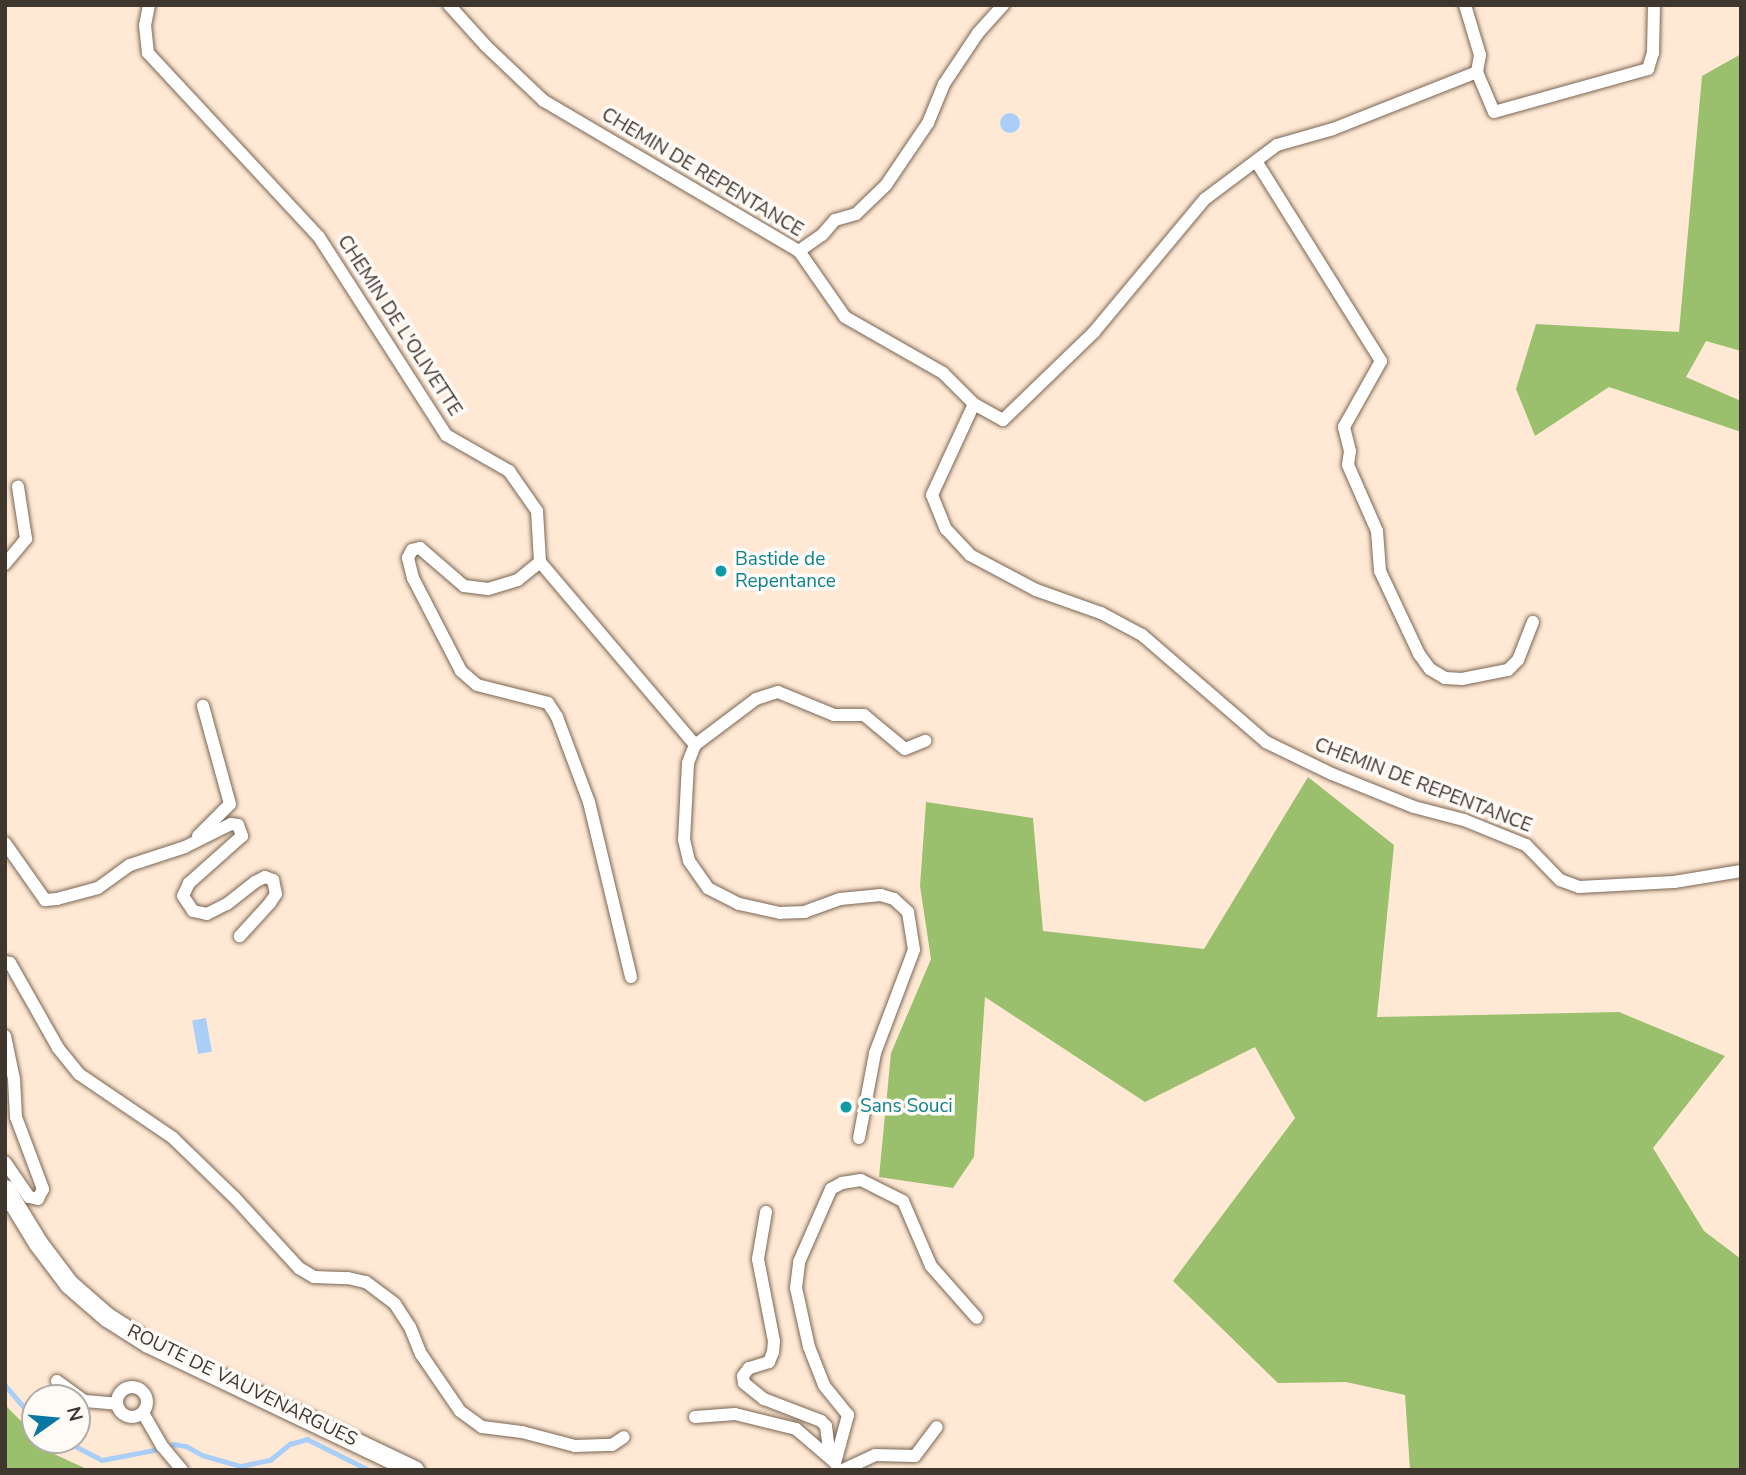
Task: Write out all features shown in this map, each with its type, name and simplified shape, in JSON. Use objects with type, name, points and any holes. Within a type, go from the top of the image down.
[{"type":"main road","name":"ROUTE DE VAUVENARGUES","points":[[5,1189],[38,1243],[69,1284],[117,1324],[148,1343],[414,1470]]},
{"type":"street","name":"CHEMIN DE L'OLIVETTE","points":[[149,5],[145,24],[148,53],[319,237],[446,435],[509,471],[537,511],[540,562]]},
{"type":"street","name":"CHEMIN DE REPENTANCE","points":[[449,5],[486,46],[544,101],[799,251],[845,317],[943,373],[974,404],[932,495],[946,529],[970,555],[1036,590],[1101,613],[1142,635],[1266,742],[1332,774],[1414,807],[1464,820],[1527,845],[1560,880],[1578,887],[1674,882],[1741,871]]},
{"type":"street","points":[[799,251],[822,235],[835,220],[856,214],[886,185],[928,123],[944,84],[978,33],[1003,5]]},
{"type":"street","points":[[1465,5],[1480,55],[1477,72],[1494,112],[1648,69],[1653,53],[1654,5]]},
{"type":"street","points":[[974,404],[1003,420],[1094,332],[1205,199],[1278,145],[1333,129],[1477,72]]},
{"type":"street","points":[[1256,161],[1381,361],[1344,427],[1350,452],[1348,465],[1377,531],[1380,571],[1419,654],[1430,669],[1445,678],[1462,679],[1508,670],[1518,660],[1533,622]]},
{"type":"street","points":[[5,564],[26,540],[18,487]]},
{"type":"street","points":[[631,977],[589,802],[557,717],[548,703],[477,685],[461,671],[413,578],[408,558],[412,550],[420,548],[464,586],[488,589],[519,580],[540,562],[695,745]]},
{"type":"street","points":[[859,1138],[875,1054],[914,950],[908,912],[894,899],[881,895],[840,899],[805,912],[780,913],[739,904],[708,888],[690,861],[684,841],[688,763],[695,745],[756,699],[778,692],[834,715],[864,715],[905,749],[926,741]]},
{"type":"street","points":[[196,840],[200,831],[212,824],[230,804],[202,706]]},
{"type":"street","points":[[5,842],[45,900],[71,897],[98,888],[130,865],[152,859],[230,824],[238,825],[243,832],[238,841],[188,883],[183,896],[192,911],[207,914],[265,877],[273,880],[276,886],[270,903],[240,936]]},
{"type":"street","points":[[5,962],[10,963],[58,1048],[79,1074],[173,1138],[235,1198],[299,1268],[314,1277],[348,1278],[366,1282],[394,1304],[410,1327],[421,1354],[460,1411],[482,1427],[522,1432],[575,1446],[612,1445],[624,1437]]},
{"type":"street","points":[[5,1036],[14,1079],[16,1117],[43,1189],[38,1199],[29,1197],[5,1162]]},
{"type":"street","points":[[836,1465],[848,1415],[824,1385],[809,1347],[796,1288],[799,1262],[831,1189],[842,1183],[861,1180],[879,1186],[902,1200],[931,1266],[977,1318]]},
{"type":"street","points":[[766,1212],[758,1259],[774,1341],[773,1352],[769,1362],[749,1368],[743,1376],[744,1383],[764,1399],[821,1420],[826,1426],[836,1465]]},
{"type":"street","points":[[57,1381],[85,1401],[117,1404]]},
{"type":"street","points":[[125,1389],[140,1389],[147,1405],[143,1413],[125,1415],[117,1404],[118,1394],[125,1389]]},
{"type":"street","points":[[143,1413],[162,1446],[182,1470]]},
{"type":"street","points":[[695,1417],[735,1414],[796,1429],[836,1465]]},
{"type":"street","points":[[836,1465],[875,1455],[915,1456],[937,1427]]},
{"type":"green space","points":[[1741,54],[1741,351],[1706,341],[1686,377],[1741,401],[1741,432],[1609,387],[1535,436],[1516,389],[1536,324],[1679,332],[1702,76]]},
{"type":"green space","points":[[1308,777],[1394,845],[1377,1017],[1619,1012],[1725,1056],[1653,1148],[1704,1231],[1741,1259],[1741,1470],[1410,1470],[1405,1395],[1346,1382],[1278,1383],[1173,1281],[1295,1118],[1255,1047],[1145,1102],[985,997],[974,1157],[953,1188],[879,1177],[891,1053],[931,959],[920,886],[926,802],[1033,818],[1043,931],[1204,949]]},
{"type":"green space","points":[[5,1405],[21,1421],[21,1454],[54,1454],[89,1470],[5,1470]]},
{"type":"water","points":[[1010,113],[1017,116],[1020,123],[1017,130],[1010,133],[1003,130],[1000,123],[1003,116]]},
{"type":"water","points":[[206,1018],[212,1051],[198,1054],[192,1020]]},
{"type":"waterway","points":[[5,1385],[21,1404]]},
{"type":"waterway","points":[[173,1444],[241,1466],[270,1460],[290,1444],[307,1439],[369,1470]]},
{"type":"waterway","points":[[91,1454],[102,1460],[154,1450]]},
{"type":"place","name":"Bastide de Repentance","points":[[721,571]]},
{"type":"place","name":"Sans Souci","points":[[846,1107]]}]
